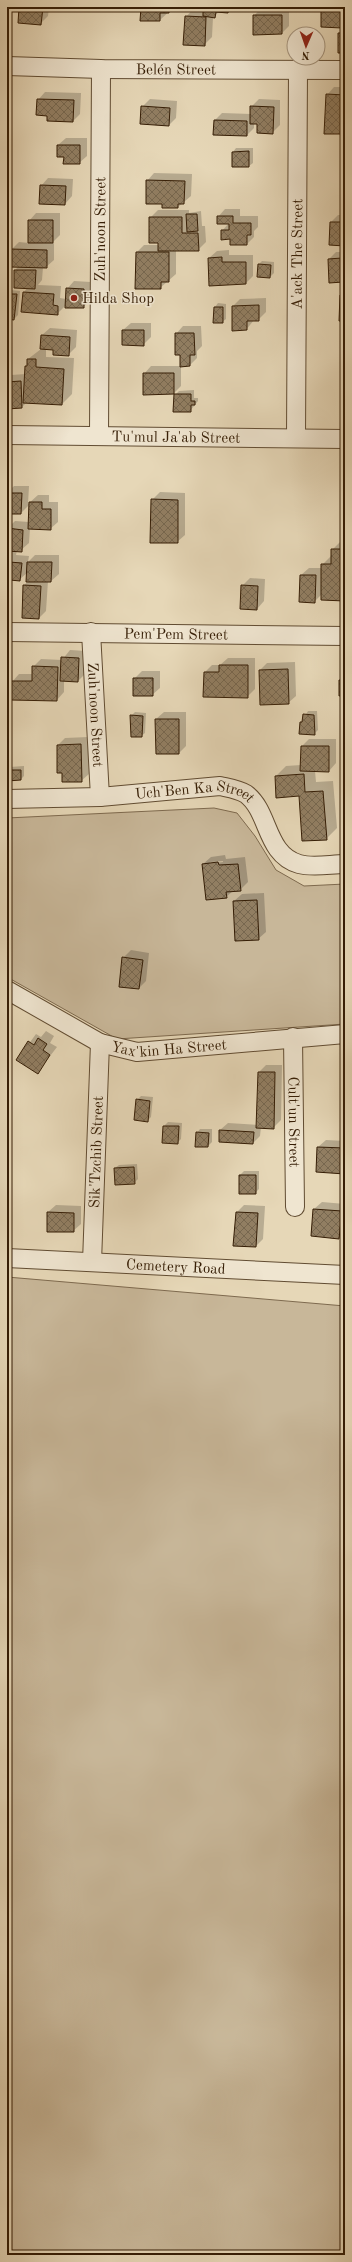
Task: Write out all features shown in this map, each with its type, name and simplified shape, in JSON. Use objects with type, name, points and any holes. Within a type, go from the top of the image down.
[{"type":"street","name":"Belén Street","points":[[7,66],[102,69],[345,70]]},
{"type":"street","name":"Zuh'noon Street","points":[[99,436],[102,69]]},
{"type":"street","name":"A'ack The Street","points":[[296,438],[298,70]]},
{"type":"street","name":"Tu'mul Ja'ab Street","points":[[7,435],[345,439]]},
{"type":"street","name":"Pem'Pem Street","points":[[7,632],[345,636]]},
{"type":"street","name":"Zuh'noon Street","points":[[91,632],[100,797]]},
{"type":"street","name":"Uch'Ben Ka Street","points":[[7,799],[100,797],[220,786],[236,789],[246,795],[255,804],[275,846],[289,859],[308,865],[345,864]]},
{"type":"street","name":"Yax'kin Ha Street","points":[[7,990],[100,1043],[137,1052],[293,1037],[345,1034]]},
{"type":"street","name":"Cult'un Street","points":[[293,1037],[295,1207]]},
{"type":"street","name":"Sik'Tzchib Street","points":[[92,1262],[100,1043]]},
{"type":"street","name":"Cemetery Road","points":[[7,1258],[345,1274]]},
{"type":"shaded area","points":[[214,808],[237,813],[255,836],[276,870],[304,886],[345,884],[345,1024],[117,1039],[7,977],[7,818]]},
{"type":"shaded area","points":[[7,1277],[345,1306],[345,2255],[7,2255]]},
{"type":"building","points":[[19,7],[43,7],[41,25],[18,23]]},
{"type":"building","points":[[141,7],[169,7],[169,13],[160,13],[160,21],[140,21]]},
{"type":"building","points":[[198,7],[229,7],[228,13],[216,12],[215,18],[203,16],[203,10],[198,10]]},
{"type":"building","points":[[310,7],[342,7],[342,28],[321,26],[321,9],[310,9]]},
{"type":"building","points":[[253,15],[282,15],[282,34],[253,35]]},
{"type":"building","points":[[185,16],[206,17],[205,46],[183,45]]},
{"type":"building","points":[[338,33],[345,33],[345,53],[338,53]]},
{"type":"building","points":[[326,94],[345,95],[345,134],[324,134]]},
{"type":"building","points":[[37,99],[74,100],[73,122],[47,121],[47,116],[36,115]]},
{"type":"building","points":[[141,106],[170,108],[169,126],[140,124]]},
{"type":"building","points":[[250,106],[274,107],[273,134],[257,133],[257,124],[250,124]]},
{"type":"building","points":[[214,120],[247,121],[247,136],[213,135]]},
{"type":"building","points":[[57,145],[80,145],[80,164],[63,164],[64,157],[57,157]]},
{"type":"building","points":[[249,151],[249,167],[232,167],[232,152]]},
{"type":"building","points":[[146,180],[185,181],[184,204],[178,204],[178,208],[162,208],[162,204],[146,204]]},
{"type":"building","points":[[40,185],[66,186],[65,205],[39,204]]},
{"type":"building","points":[[186,214],[197,214],[198,231],[187,232]]},
{"type":"building","points":[[217,216],[233,216],[233,223],[251,223],[251,235],[247,235],[247,245],[230,245],[230,239],[221,240],[221,230],[229,230],[229,224],[217,224]]},
{"type":"building","points":[[149,217],[182,217],[182,233],[198,233],[199,251],[158,251],[158,243],[149,243]]},
{"type":"building","points":[[28,220],[53,220],[53,243],[28,243]]},
{"type":"building","points":[[330,222],[345,222],[345,246],[329,245]]},
{"type":"building","points":[[10,249],[47,250],[47,268],[10,267]]},
{"type":"building","points":[[136,252],[169,252],[169,282],[161,282],[161,289],[135,289]]},
{"type":"building","points":[[222,257],[222,262],[246,262],[246,284],[209,286],[208,258]]},
{"type":"building","points":[[342,258],[343,282],[329,283],[328,259]]},
{"type":"building","points":[[258,264],[271,265],[270,278],[257,277]]},
{"type":"building","points":[[14,270],[36,270],[35,289],[14,288]]},
{"type":"building","points":[[66,288],[84,289],[84,308],[65,308]]},
{"type":"building","points":[[23,292],[54,294],[53,305],[58,306],[58,315],[21,312]]},
{"type":"building","points":[[7,294],[17,294],[14,320],[7,319]]},
{"type":"building","points":[[340,295],[345,296],[345,321],[339,321]]},
{"type":"building","points":[[259,305],[259,321],[247,321],[247,330],[232,331],[232,306]]},
{"type":"building","points":[[214,307],[223,307],[223,323],[213,323]]},
{"type":"building","points":[[122,330],[144,330],[144,346],[122,345]]},
{"type":"building","points":[[175,333],[194,333],[195,355],[190,355],[190,366],[180,367],[180,355],[175,355]]},
{"type":"building","points":[[41,335],[70,337],[69,356],[53,355],[53,350],[40,349]]},
{"type":"building","points":[[27,359],[36,359],[36,367],[64,369],[62,405],[23,403],[25,366],[27,366]]},
{"type":"building","points":[[143,373],[174,373],[174,394],[143,395]]},
{"type":"building","points":[[21,381],[22,408],[7,409],[7,382]]},
{"type":"building","points":[[174,394],[191,394],[191,401],[195,401],[195,405],[191,405],[191,412],[173,412]]},
{"type":"building","points":[[7,493],[22,493],[21,514],[7,514]]},
{"type":"building","points":[[151,499],[178,500],[178,543],[150,543]]},
{"type":"building","points":[[29,502],[42,502],[42,509],[51,509],[51,530],[28,529]]},
{"type":"building","points":[[7,528],[23,530],[22,552],[7,551]]},
{"type":"building","points":[[331,549],[345,549],[345,601],[321,600],[321,564],[331,564]]},
{"type":"building","points":[[7,553],[11,553],[9,562],[22,563],[20,581],[10,580],[9,574],[7,574]]},
{"type":"building","points":[[27,562],[52,562],[51,582],[26,582]]},
{"type":"building","points":[[300,575],[316,575],[315,603],[299,602]]},
{"type":"building","points":[[23,585],[41,586],[39,619],[22,618]]},
{"type":"building","points":[[241,585],[258,586],[257,610],[240,609]]},
{"type":"building","points":[[61,657],[79,658],[78,682],[60,681]]},
{"type":"building","points":[[219,665],[248,665],[248,698],[203,697],[204,672],[219,672]]},
{"type":"building","points":[[32,666],[58,667],[57,701],[11,700],[11,681],[32,681]]},
{"type":"building","points":[[288,669],[289,704],[260,705],[259,670]]},
{"type":"building","points":[[133,678],[153,678],[153,696],[133,696]]},
{"type":"building","points":[[339,680],[345,680],[345,695],[339,696]]},
{"type":"building","points":[[303,714],[314,715],[315,735],[299,734],[300,722],[302,722]]},
{"type":"building","points":[[130,715],[143,716],[142,737],[131,737]]},
{"type":"building","points":[[155,719],[179,719],[179,754],[156,754]]},
{"type":"building","points":[[81,744],[82,782],[62,782],[62,773],[57,773],[57,745]]},
{"type":"building","points":[[301,746],[329,746],[329,772],[300,771]]},
{"type":"building","points":[[7,770],[21,770],[21,780],[7,781]]},
{"type":"building","points":[[304,774],[305,792],[323,791],[327,840],[302,841],[299,796],[276,798],[275,776]]},
{"type":"building","points":[[218,862],[219,865],[238,864],[241,891],[226,892],[227,898],[206,900],[202,864]]},
{"type":"building","points":[[257,900],[259,940],[235,941],[233,901]]},
{"type":"building","points":[[122,957],[143,960],[139,989],[119,987]]},
{"type":"building","points":[[38,1038],[47,1044],[43,1050],[50,1055],[38,1074],[16,1060],[28,1041],[34,1045]]},
{"type":"building","points":[[258,1072],[275,1072],[274,1129],[256,1128]]},
{"type":"building","points":[[136,1099],[150,1101],[148,1122],[134,1120]]},
{"type":"building","points":[[163,1126],[179,1126],[178,1144],[162,1143]]},
{"type":"building","points":[[219,1130],[254,1132],[253,1144],[219,1142]]},
{"type":"building","points":[[196,1132],[209,1133],[208,1147],[195,1147]]},
{"type":"building","points":[[317,1147],[345,1148],[345,1174],[316,1172]]},
{"type":"building","points":[[134,1167],[135,1184],[115,1185],[114,1168]]},
{"type":"building","points":[[239,1175],[256,1175],[256,1194],[239,1194]]},
{"type":"building","points":[[313,1209],[342,1211],[339,1239],[311,1236]]},
{"type":"building","points":[[47,1212],[74,1213],[74,1232],[47,1232]]},
{"type":"building","points":[[236,1212],[258,1213],[256,1247],[233,1246]]},
{"type":"place","name":"Hilda Shop","points":[[74,298]]}]
